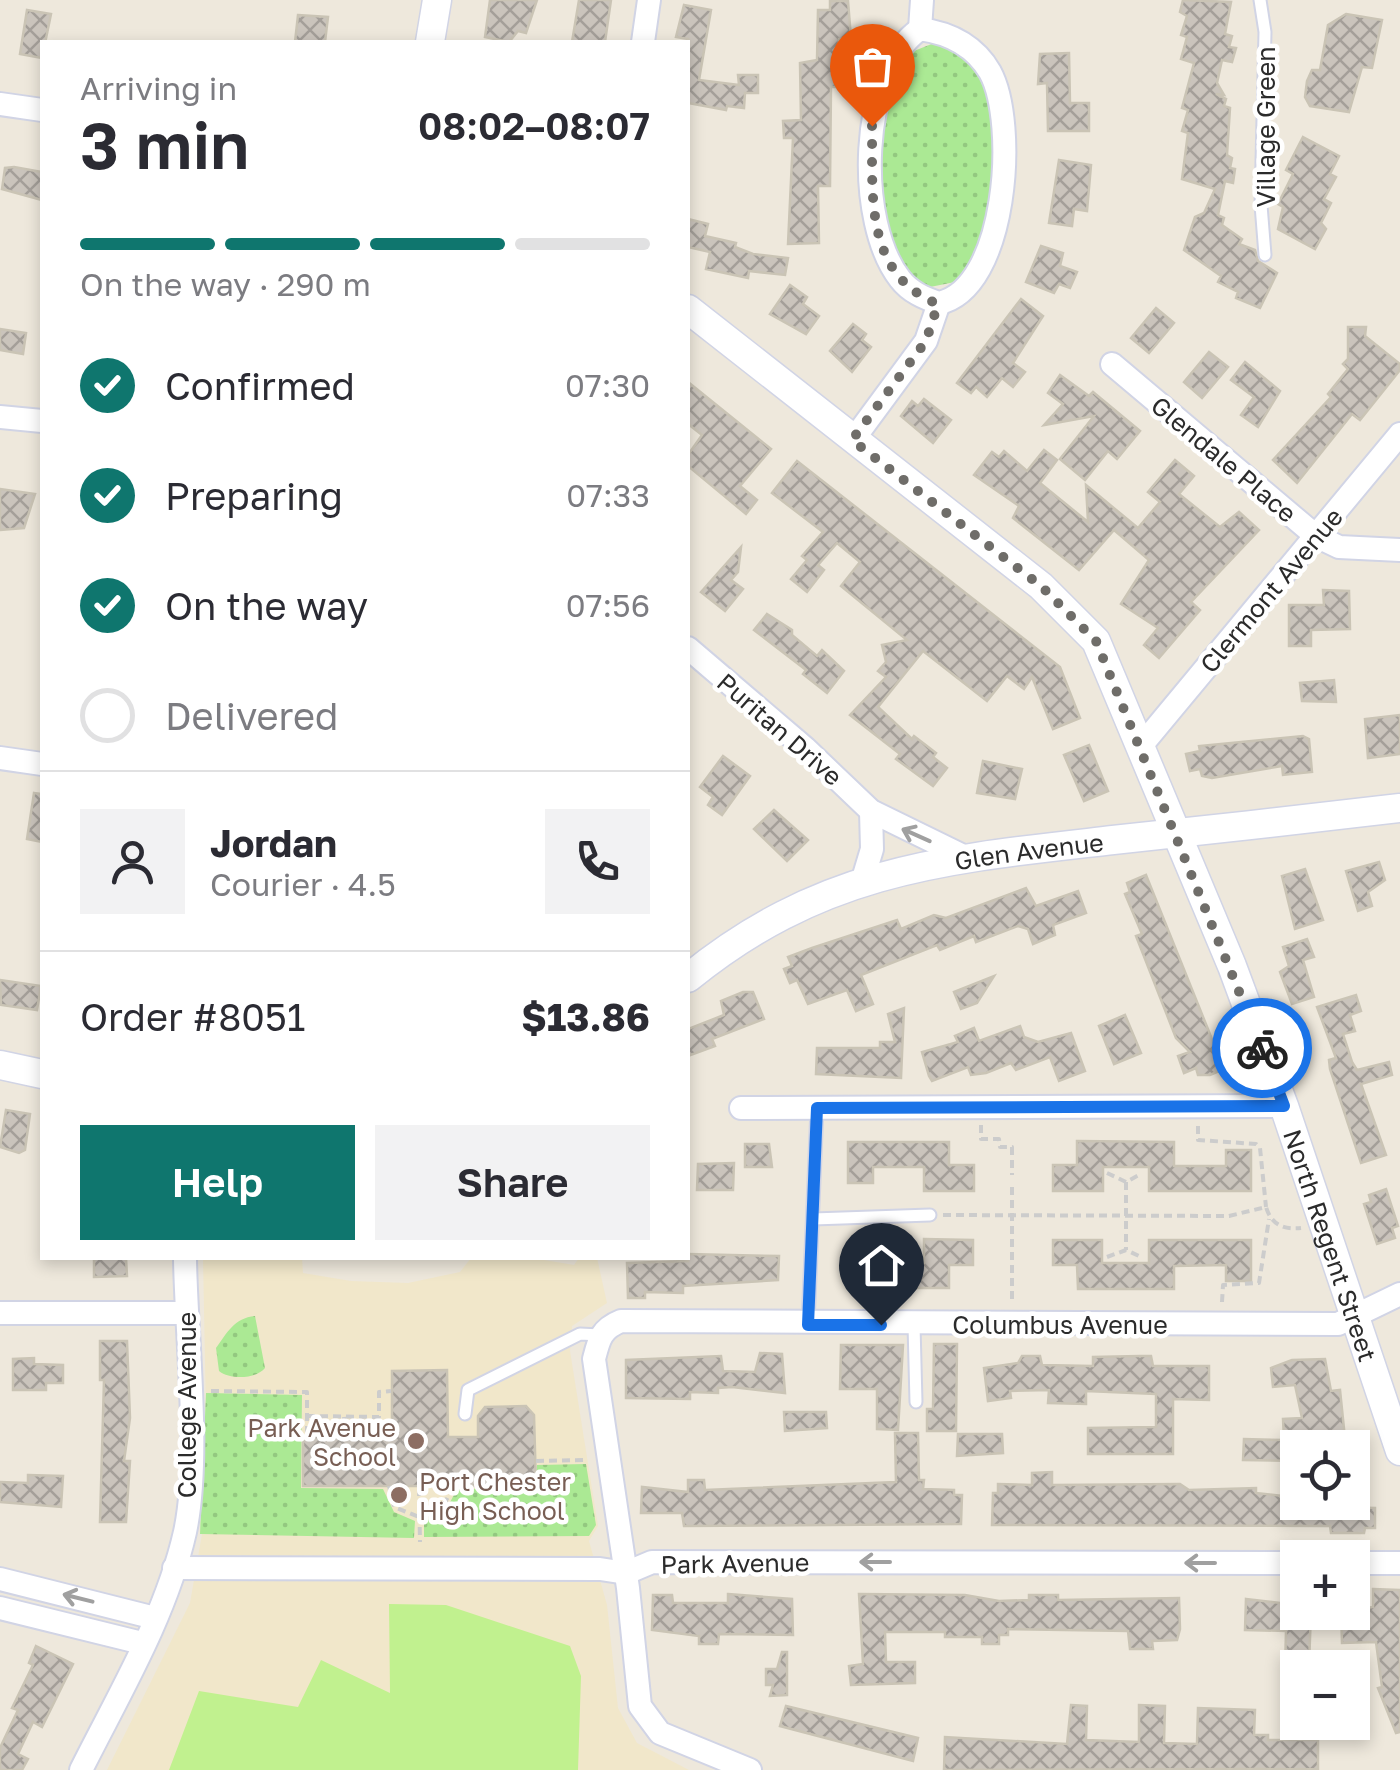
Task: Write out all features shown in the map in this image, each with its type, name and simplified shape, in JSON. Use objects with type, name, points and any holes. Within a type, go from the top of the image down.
[{"type":"street","points":[[430,40],[437,0]]},
{"type":"street","points":[[642,40],[649,0]]},
{"type":"street","points":[[920,28],[940,32],[978,55],[998,93],[1003,152],[1002,194],[994,236],[966,288],[954,300],[938,304],[902,283],[891,266],[875,225],[871,195],[872,126],[882,85],[894,56],[920,28],[922,0]]},
{"type":"street","points":[[0,104],[40,110]]},
{"type":"street","points":[[852,440],[926,341],[938,304]]},
{"type":"street","name":"North Regent Street","points":[[690,312],[1075,617],[1096,641],[1142,746],[1284,1106],[1400,1450]]},
{"type":"street","name":"Glendale Place","points":[[1112,364],[1316,536],[1352,549],[1400,550]]},
{"type":"street","points":[[0,418],[40,422]]},
{"type":"street","name":"Clermont Avenue","points":[[1142,746],[1400,434]]},
{"type":"street","name":"Puritan Drive","points":[[690,650],[806,748],[871,811],[963,856]]},
{"type":"street","points":[[0,758],[40,764]]},
{"type":"street","name":"Glen Avenue","points":[[690,977],[784,913],[863,879],[963,856],[1400,808]]},
{"type":"street","points":[[863,879],[872,850],[871,811]]},
{"type":"street","points":[[0,1065],[40,1074]]},
{"type":"street","points":[[741,1108],[1284,1106]]},
{"type":"street","name":"College Avenue","points":[[82,1770],[155,1618],[174,1568],[189,1500],[185,1260]]},
{"type":"street","name":"Columbus Avenue","points":[[600,1335],[621,1321],[808,1325],[1338,1324],[1400,1294]]},
{"type":"street","points":[[0,1312],[186,1313]]},
{"type":"street","points":[[600,1335],[594,1360],[626,1573],[637,1688],[648,1722],[680,1744],[750,1770]]},
{"type":"street","name":"Park Avenue","points":[[174,1568],[626,1573],[652,1562],[1280,1563]]},
{"type":"street","points":[[1370,1563],[1400,1563]]},
{"type":"street","points":[[0,1579],[155,1618]]},
{"type":"street","points":[[0,1608],[142,1643]]},
{"type":"lane","name":"Village Green","points":[[1260,0],[1265,32],[1261,204],[1265,255]]},
{"type":"lane","points":[[808,1325],[817,1108]]},
{"type":"lane","points":[[813,1219],[930,1214]]},
{"type":"lane","points":[[914,1325],[916,1402]]},
{"type":"lane","points":[[465,1414],[468,1390],[580,1334],[600,1335]]},
{"type":"path","points":[[981,1124],[982,1140],[999,1139],[1000,1147],[1012,1146],[1012,1175]]},
{"type":"path","points":[[1198,1124],[1198,1140],[1260,1148],[1269,1219],[1259,1283],[1223,1285],[1222,1303]]},
{"type":"path","points":[[1223,1124],[1223,1142]]},
{"type":"path","points":[[1108,1173],[1126,1182]]},
{"type":"path","points":[[1126,1182],[1140,1175]]},
{"type":"path","points":[[1126,1182],[1126,1250]]},
{"type":"path","points":[[1012,1187],[1012,1306]]},
{"type":"path","points":[[930,1214],[1229,1216],[1266,1207]]},
{"type":"path","points":[[1269,1219],[1285,1228],[1300,1229]]},
{"type":"path","points":[[1107,1257],[1126,1250],[1139,1256]]},
{"type":"path","points":[[202,1391],[307,1392],[307,1437]]},
{"type":"path","points":[[307,1416],[379,1418],[380,1392],[391,1391]]},
{"type":"path","points":[[344,1417],[345,1430]]},
{"type":"path","points":[[536,1461],[592,1460]]},
{"type":"path","points":[[389,1486],[394,1507],[420,1517],[441,1511],[453,1486]]},
{"type":"path","points":[[419,1488],[420,1542]]},
{"type":"shaded area","name":"Port Chester High School","points":[[203,1260],[302,1260],[303,1273],[351,1281],[408,1283],[460,1272],[469,1260],[544,1260],[574,1265],[578,1260],[597,1260],[607,1303],[572,1326],[570,1351],[598,1526],[589,1541],[607,1605],[618,1708],[637,1743],[689,1770],[107,1770],[190,1603],[202,1534],[207,1464]]},
{"type":"green space","points":[[934,43],[954,51],[980,75],[991,110],[994,148],[992,209],[982,237],[955,282],[930,287],[911,276],[897,257],[888,232],[880,175],[887,99],[904,55]]},
{"type":"green space","points":[[255,1316],[265,1368],[249,1376],[224,1374],[219,1371],[216,1348],[236,1323]]},
{"type":"green space","points":[[206,1393],[302,1395],[301,1488],[383,1489],[394,1512],[415,1521],[414,1538],[200,1534]]},
{"type":"green space","points":[[586,1464],[596,1525],[589,1536],[424,1537],[424,1522],[446,1510],[457,1489],[535,1488],[537,1465]]},
{"type":"green space","points":[[389,1604],[446,1605],[570,1646],[581,1676],[578,1770],[169,1770],[199,1691],[298,1707],[321,1660],[390,1693]]},
{"type":"building","points":[[490,0],[537,0],[526,33],[518,31],[511,40],[485,37]]},
{"type":"building","points":[[579,0],[611,0],[605,40],[572,40]]},
{"type":"building","points":[[1183,0],[1231,2],[1225,34],[1232,36],[1229,47],[1236,48],[1232,62],[1222,60],[1217,83],[1224,95],[1216,94],[1226,99],[1224,106],[1230,108],[1227,155],[1232,158],[1230,168],[1235,169],[1233,183],[1225,181],[1218,215],[1224,218],[1222,225],[1242,239],[1239,244],[1255,250],[1258,261],[1277,273],[1260,308],[1236,298],[1238,292],[1218,282],[1221,276],[1184,250],[1195,217],[1204,213],[1215,189],[1182,179],[1188,133],[1182,131],[1188,110],[1182,108],[1194,63],[1181,59],[1187,37],[1181,35],[1187,16],[1180,12]]},
{"type":"building","points":[[830,1],[848,1],[851,38],[839,39],[836,87],[831,87],[830,186],[818,186],[819,243],[788,244],[793,138],[784,138],[783,121],[801,120],[800,63],[817,60],[818,10],[830,10]]},
{"type":"building","points":[[684,5],[711,10],[699,80],[739,85],[738,75],[758,75],[758,93],[745,93],[744,108],[727,106],[726,110],[690,103],[690,40],[676,37]]},
{"type":"building","points":[[27,10],[51,14],[46,40],[40,40],[40,58],[20,54]]},
{"type":"building","points":[[1346,14],[1382,20],[1372,68],[1362,67],[1349,112],[1310,106],[1305,97],[1307,81],[1312,70],[1320,70],[1328,25]]},
{"type":"building","points":[[298,15],[328,17],[325,40],[295,40]]},
{"type":"building","points":[[1069,53],[1070,103],[1089,103],[1089,131],[1048,131],[1047,83],[1038,84],[1040,54]]},
{"type":"building","points":[[1303,137],[1339,156],[1330,174],[1336,177],[1324,199],[1331,203],[1321,223],[1326,229],[1315,249],[1278,229],[1283,207],[1278,204],[1293,174],[1286,170]]},
{"type":"building","points":[[1059,160],[1091,165],[1087,211],[1074,209],[1072,226],[1049,223]]},
{"type":"building","points":[[5,168],[40,172],[40,199],[2,189]]},
{"type":"building","points":[[690,220],[708,224],[705,236],[736,243],[735,247],[753,254],[788,258],[785,275],[749,271],[748,278],[706,269],[710,252],[690,247]]},
{"type":"building","points":[[1041,246],[1063,253],[1060,266],[1077,272],[1070,288],[1059,284],[1054,293],[1026,282]]},
{"type":"building","points":[[790,285],[807,297],[803,304],[819,316],[806,334],[770,314]]},
{"type":"building","points":[[1021,299],[1043,316],[1013,363],[1025,372],[1013,387],[1002,378],[987,397],[976,387],[971,393],[957,383]]},
{"type":"building","points":[[1156,308],[1174,323],[1149,353],[1131,338]]},
{"type":"building","points":[[853,324],[866,334],[862,340],[871,347],[852,372],[830,351]]},
{"type":"building","points":[[1348,327],[1366,327],[1365,336],[1400,364],[1400,370],[1360,420],[1352,414],[1297,483],[1273,460],[1331,397],[1328,394],[1348,369],[1343,364],[1348,359]]},
{"type":"building","points":[[0,329],[26,333],[23,354],[0,350]]},
{"type":"building","points":[[1209,352],[1228,367],[1202,398],[1184,382]]},
{"type":"building","points":[[1245,362],[1280,391],[1258,427],[1241,415],[1254,397],[1231,380]]},
{"type":"building","points":[[1060,375],[1089,396],[1093,392],[1140,431],[1117,459],[1108,451],[1085,480],[1060,459],[1094,416],[1044,425],[1063,404],[1048,393]]},
{"type":"building","points":[[690,384],[771,449],[740,486],[757,500],[746,514],[690,468],[690,452],[702,435],[690,426]]},
{"type":"building","points":[[924,399],[951,420],[933,443],[901,416],[912,401],[918,406]]},
{"type":"building","points":[[1044,450],[1057,460],[1040,483],[1088,522],[1086,485],[1138,528],[1160,502],[1148,492],[1175,460],[1194,476],[1179,494],[1220,527],[1239,512],[1259,530],[1191,602],[1200,610],[1159,658],[1144,645],[1158,628],[1121,604],[1149,560],[1114,530],[1079,570],[1013,518],[1019,506],[974,475],[992,452],[999,457],[1004,451],[1027,471]]},
{"type":"building","points":[[797,461],[1060,667],[1080,718],[1053,729],[1032,677],[1024,689],[1007,676],[987,701],[923,651],[878,707],[912,739],[914,736],[936,753],[933,757],[947,768],[933,786],[896,759],[900,754],[850,715],[886,677],[878,671],[886,662],[882,645],[907,640],[841,586],[860,562],[837,543],[818,565],[824,570],[807,592],[791,579],[807,560],[802,556],[823,532],[772,493]]},
{"type":"building","points":[[0,489],[35,494],[24,528],[0,530]]},
{"type":"building","points":[[741,547],[738,572],[731,580],[743,589],[725,611],[701,592]]},
{"type":"building","points":[[1323,590],[1349,591],[1350,629],[1311,630],[1311,646],[1289,646],[1289,605],[1324,605]]},
{"type":"building","points":[[767,614],[792,630],[792,635],[817,656],[822,650],[844,671],[827,693],[803,674],[806,670],[754,630]]},
{"type":"building","points":[[1334,680],[1336,702],[1302,701],[1300,683]]},
{"type":"building","points":[[1400,715],[1400,754],[1368,758],[1365,719]]},
{"type":"building","points":[[1303,736],[1309,739],[1312,772],[1283,775],[1282,766],[1212,778],[1202,776],[1200,769],[1190,771],[1186,754],[1200,751],[1199,746]]},
{"type":"building","points":[[1089,745],[1108,791],[1084,801],[1064,755]]},
{"type":"building","points":[[723,756],[750,776],[722,815],[708,805],[713,797],[700,787]]},
{"type":"building","points":[[983,761],[1022,769],[1015,799],[977,793]]},
{"type":"building","points":[[34,793],[40,794],[40,842],[27,839]]},
{"type":"building","points":[[774,810],[808,840],[787,861],[754,829]]},
{"type":"building","points":[[1379,862],[1385,880],[1368,892],[1372,906],[1358,911],[1346,871]]},
{"type":"building","points":[[1305,869],[1323,920],[1295,929],[1282,876]]},
{"type":"building","points":[[1146,875],[1224,1069],[1210,1075],[1198,1075],[1196,1068],[1184,1073],[1178,1056],[1190,1052],[1176,1038],[1136,936],[1142,934],[1125,894],[1130,892],[1127,883]]},
{"type":"building","points":[[1026,888],[1036,906],[1078,891],[1086,913],[1053,925],[1055,935],[1033,944],[1028,929],[1018,926],[976,942],[974,936],[940,950],[937,945],[861,975],[873,1004],[856,1011],[847,990],[808,1004],[797,980],[790,983],[784,969],[792,966],[788,957],[812,948],[897,920],[901,929],[934,915],[946,918]]},
{"type":"building","points":[[1307,939],[1314,957],[1303,960],[1314,997],[1292,1004],[1280,972],[1289,966],[1283,947]]},
{"type":"building","points":[[994,976],[977,1003],[961,1009],[954,992]]},
{"type":"building","points":[[0,980],[40,986],[37,1010],[1,1005]]},
{"type":"building","points":[[753,992],[764,1019],[712,1039],[715,1046],[690,1055],[690,1028],[724,1015],[721,1001]]},
{"type":"building","points":[[1356,995],[1361,1011],[1350,1015],[1355,1031],[1343,1034],[1352,1062],[1357,1070],[1389,1062],[1392,1075],[1361,1084],[1386,1155],[1361,1163],[1330,1069],[1329,1060],[1336,1058],[1317,1007]]},
{"type":"building","points":[[904,1008],[901,1078],[816,1074],[817,1048],[880,1048],[880,1042],[895,1042],[888,1014]]},
{"type":"building","points":[[1125,1015],[1141,1053],[1114,1064],[1099,1026]]},
{"type":"building","points":[[1020,1026],[1024,1037],[1038,1042],[1071,1033],[1085,1071],[1059,1081],[1050,1057],[1016,1070],[1011,1063],[986,1073],[971,1075],[968,1067],[932,1081],[929,1076],[922,1052],[958,1042],[955,1036],[974,1028],[979,1041]]},
{"type":"building","points":[[6,1110],[30,1114],[25,1150],[19,1153],[0,1147]]},
{"type":"building","points":[[1077,1141],[1174,1142],[1174,1166],[1226,1166],[1226,1150],[1251,1150],[1251,1191],[1149,1191],[1149,1167],[1103,1167],[1103,1191],[1053,1191],[1053,1165],[1077,1165]]},
{"type":"building","points":[[848,1142],[949,1142],[949,1165],[974,1165],[974,1191],[924,1191],[924,1167],[873,1167],[873,1183],[848,1183]]},
{"type":"building","points":[[745,1144],[769,1144],[772,1167],[745,1167]]},
{"type":"building","points":[[734,1163],[733,1190],[697,1190],[698,1164]]},
{"type":"building","points":[[1386,1189],[1398,1226],[1392,1228],[1395,1238],[1377,1244],[1364,1204],[1371,1202],[1369,1195]]},
{"type":"building","points":[[924,1239],[973,1240],[973,1265],[949,1265],[949,1288],[848,1288],[848,1247],[873,1247],[873,1263],[924,1263]]},
{"type":"building","points":[[1053,1240],[1102,1240],[1102,1263],[1149,1263],[1149,1240],[1251,1240],[1251,1281],[1226,1281],[1226,1265],[1174,1266],[1174,1289],[1078,1289],[1077,1265],[1053,1265]]},
{"type":"building","points":[[690,1254],[779,1256],[778,1280],[683,1286],[683,1293],[645,1292],[645,1298],[628,1298],[627,1263],[688,1261]]},
{"type":"building","points":[[94,1260],[126,1260],[127,1276],[94,1277]]},
{"type":"building","points":[[100,1341],[127,1341],[130,1418],[124,1461],[130,1461],[126,1522],[100,1522],[104,1380],[100,1380]]},
{"type":"building","points":[[934,1344],[957,1344],[956,1431],[927,1431],[927,1409],[933,1409]]},
{"type":"building","points":[[841,1345],[903,1345],[898,1430],[877,1429],[877,1389],[840,1389]]},
{"type":"building","points":[[760,1353],[782,1354],[785,1393],[732,1387],[718,1388],[718,1393],[690,1392],[690,1399],[626,1398],[626,1360],[721,1356],[723,1371],[755,1372]]},
{"type":"building","points":[[1022,1356],[1040,1356],[1042,1365],[1093,1366],[1093,1357],[1151,1356],[1153,1366],[1209,1366],[1209,1400],[1173,1399],[1173,1454],[1088,1454],[1088,1428],[1156,1427],[1156,1394],[1086,1391],[1086,1404],[1048,1403],[1049,1390],[1010,1391],[1011,1398],[988,1401],[984,1368],[1018,1363]]},
{"type":"building","points":[[34,1358],[34,1364],[63,1365],[63,1383],[46,1383],[46,1390],[13,1390],[13,1359]]},
{"type":"building","points":[[1325,1359],[1331,1391],[1340,1390],[1344,1430],[1284,1430],[1283,1419],[1302,1418],[1295,1385],[1273,1387],[1271,1368],[1292,1360]]},
{"type":"building","points":[[447,1370],[448,1437],[478,1437],[478,1416],[485,1407],[526,1406],[534,1415],[536,1486],[303,1486],[303,1437],[313,1437],[313,1430],[392,1430],[392,1371]]},
{"type":"building","points":[[784,1412],[826,1412],[827,1428],[785,1431]]},
{"type":"building","points":[[895,1433],[918,1433],[919,1480],[924,1480],[923,1489],[954,1490],[954,1495],[962,1495],[961,1524],[684,1526],[682,1513],[641,1513],[642,1487],[688,1492],[688,1480],[704,1480],[705,1490],[896,1482]]},
{"type":"building","points":[[958,1434],[1002,1434],[1003,1453],[957,1456]]},
{"type":"building","points":[[1244,1439],[1280,1440],[1280,1461],[1243,1460]]},
{"type":"building","points":[[1052,1472],[1052,1485],[1256,1488],[1256,1493],[1280,1496],[1280,1520],[1370,1520],[1370,1508],[1375,1508],[1375,1528],[1365,1528],[1364,1533],[1331,1533],[1330,1526],[992,1525],[993,1493],[998,1493],[998,1484],[1032,1485],[1032,1473]]},
{"type":"building","points":[[28,1475],[63,1476],[61,1507],[0,1502],[0,1482],[28,1483]]},
{"type":"building","points":[[1373,1589],[1400,1590],[1400,1732],[1396,1733],[1378,1688],[1382,1687],[1376,1642],[1342,1643],[1342,1630],[1370,1630]]},
{"type":"building","points":[[728,1594],[792,1599],[793,1635],[719,1634],[718,1644],[699,1644],[699,1636],[652,1630],[653,1595],[672,1595],[673,1603],[728,1603]]},
{"type":"building","points":[[859,1594],[965,1595],[999,1601],[1029,1600],[1029,1595],[1058,1595],[1058,1600],[1179,1598],[1180,1629],[1177,1640],[1152,1641],[1153,1649],[1130,1649],[1128,1631],[1008,1629],[1008,1635],[999,1635],[999,1644],[982,1644],[982,1637],[945,1637],[945,1632],[885,1632],[886,1662],[915,1662],[915,1683],[851,1685],[849,1666],[863,1664]]},
{"type":"building","points":[[1246,1599],[1280,1603],[1280,1630],[1310,1630],[1310,1650],[1285,1650],[1286,1631],[1245,1630]]},
{"type":"building","points":[[36,1646],[73,1664],[42,1727],[33,1722],[18,1754],[28,1759],[22,1770],[0,1770],[0,1748],[18,1710],[12,1708],[33,1665],[29,1663]]},
{"type":"building","points":[[782,1652],[787,1652],[787,1695],[770,1696],[773,1685],[766,1685],[766,1669],[777,1669]]},
{"type":"building","points":[[1071,1705],[1087,1706],[1086,1740],[1139,1742],[1139,1705],[1165,1706],[1164,1743],[1197,1744],[1198,1708],[1255,1710],[1254,1735],[1268,1735],[1268,1740],[1318,1740],[1318,1769],[944,1770],[945,1737],[1067,1744]]},
{"type":"building","points":[[786,1706],[918,1738],[913,1761],[780,1726]]},
{"type":"way so far","points":[[872,126],[871,195],[882,248],[902,283],[918,296],[938,304],[926,341],[852,440],[1041,586],[1096,641],[1232,966],[1262,1048]]},
{"type":"place","name":"Park Avenue School","points":[[416,1441]]},
{"type":"place","name":"Port Chester High School","points":[[399,1495]]},
{"type":"route","points":[[881,1325],[808,1325],[817,1108],[1284,1106],[1262,1048]]}]
